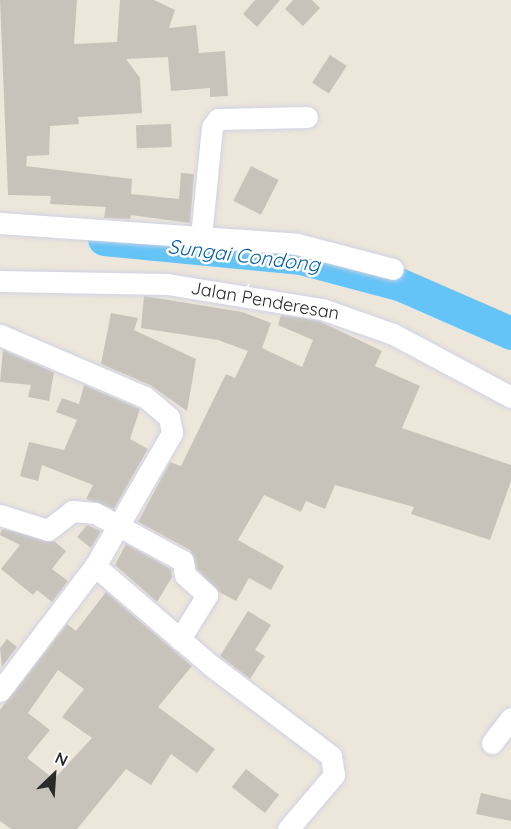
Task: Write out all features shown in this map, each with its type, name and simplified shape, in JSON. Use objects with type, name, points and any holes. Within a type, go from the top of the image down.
[{"type":"street","points":[[201,237],[212,127],[218,119],[307,117]]},
{"type":"street","points":[[0,223],[297,244],[393,269]]},
{"type":"street","name":"Jalan Penderesan","points":[[0,281],[167,284],[322,309],[393,334],[511,397]]},
{"type":"street","points":[[0,335],[145,397],[169,417],[172,433],[121,527],[0,691]]},
{"type":"street","points":[[0,515],[48,530],[72,511],[103,515],[183,561],[185,575],[207,591],[180,639]]},
{"type":"street","points":[[94,566],[180,639],[334,760],[334,775],[288,829]]},
{"type":"street","points":[[492,743],[511,718]]},
{"type":"building","points":[[0,0],[77,0],[74,44],[117,42],[120,0],[154,0],[175,10],[169,28],[196,25],[199,53],[225,51],[228,96],[210,97],[210,88],[171,91],[168,57],[126,59],[140,78],[142,113],[78,117],[79,124],[50,126],[49,155],[27,156],[26,166],[132,179],[131,194],[179,199],[181,173],[194,174],[190,223],[131,215],[130,219],[104,218],[106,207],[50,204],[51,196],[8,195]]},
{"type":"building","points":[[255,0],[280,0],[257,27],[243,14]]},
{"type":"building","points":[[293,0],[312,0],[320,8],[303,26],[285,9]]},
{"type":"building","points":[[330,55],[347,66],[329,94],[312,83]]},
{"type":"building","points":[[171,124],[172,147],[137,148],[136,125]]},
{"type":"building","points":[[251,166],[279,180],[261,215],[233,201]]},
{"type":"building","points":[[144,296],[242,312],[271,323],[262,348],[302,367],[313,340],[278,325],[281,315],[319,321],[382,351],[375,366],[420,386],[402,428],[511,465],[511,481],[490,540],[411,514],[414,507],[335,485],[325,509],[306,501],[301,512],[264,495],[238,540],[284,566],[271,590],[249,578],[236,601],[219,592],[197,569],[190,550],[138,522],[170,462],[181,466],[226,374],[235,378],[248,351],[218,340],[141,328]]},
{"type":"building","points":[[111,313],[138,318],[134,330],[196,359],[187,411],[150,385],[101,364]]},
{"type":"building","points":[[3,350],[54,372],[49,401],[28,397],[31,385],[0,382]]},
{"type":"building","points":[[84,385],[140,409],[130,439],[148,449],[114,509],[86,499],[93,485],[42,465],[38,481],[20,476],[29,442],[64,450],[77,420],[56,412],[62,398],[79,404]]},
{"type":"building","points":[[87,525],[101,531],[91,548],[77,537]]},
{"type":"building","points":[[2,529],[54,541],[66,551],[52,569],[68,581],[52,602],[37,590],[33,595],[1,569],[20,545],[0,535]]},
{"type":"building","points":[[126,544],[171,569],[172,577],[157,602],[115,565]]},
{"type":"building","points":[[106,592],[192,666],[158,707],[215,749],[197,773],[171,754],[151,785],[126,769],[77,829],[11,829],[0,821],[0,710],[67,624],[76,631]],"holes":[[[58,670],[84,689],[62,717],[92,738],[54,779],[27,758],[50,730],[28,713]]]},
{"type":"building","points":[[248,611],[271,625],[255,650],[265,656],[250,679],[220,656]]},
{"type":"building","points":[[7,639],[17,647],[2,667],[0,648]]},
{"type":"building","points":[[246,769],[279,795],[265,813],[232,787]]},
{"type":"building","points":[[481,793],[511,800],[511,821],[476,814]]},
{"type":"waterway","name":"Sungai Condong","points":[[104,239],[301,258],[399,284],[511,333]]}]
